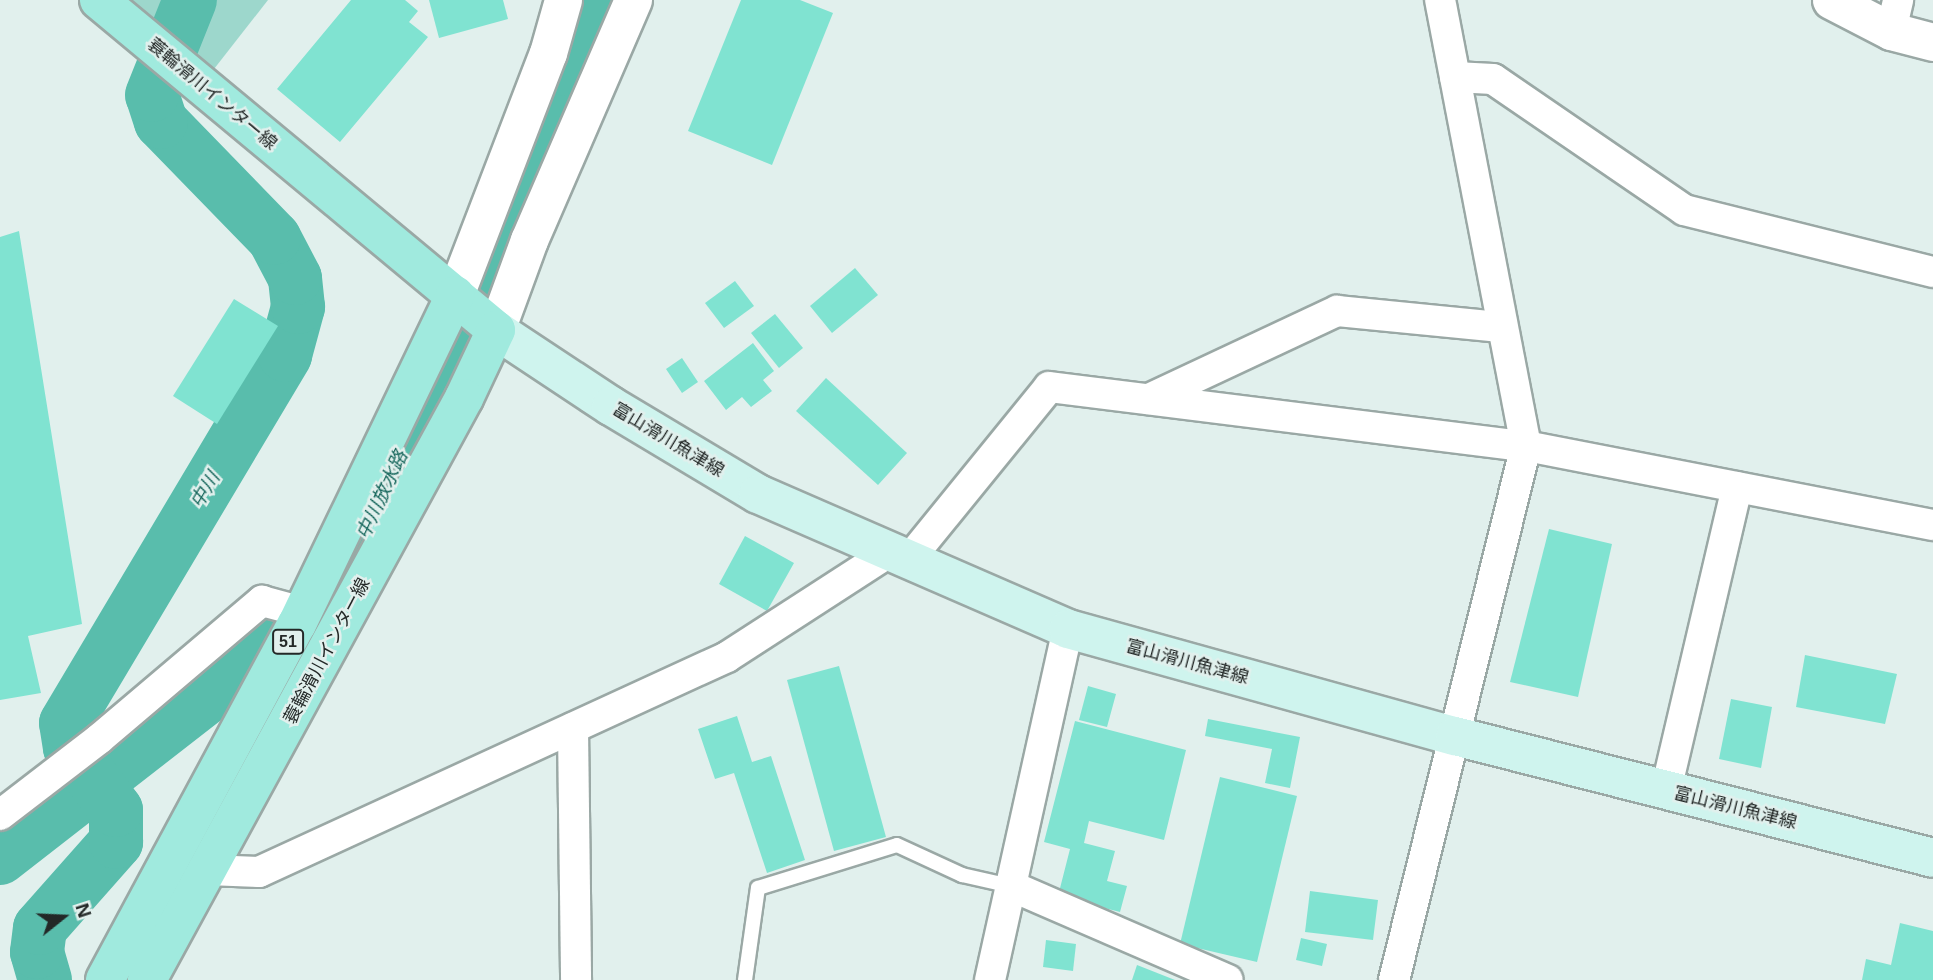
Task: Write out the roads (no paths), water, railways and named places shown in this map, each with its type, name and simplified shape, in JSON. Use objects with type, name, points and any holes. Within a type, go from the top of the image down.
[{"type":"main road","name":"蓑輪滑川インター線","points":[[99,0],[496,330],[464,398],[147,980]]},
{"type":"main road","name":"51","points":[[105,980],[303,612],[455,295]]},
{"type":"main road","name":"富山滑川魚津線","points":[[496,330],[611,407],[758,494],[1068,629],[1455,736],[1933,858]]},
{"type":"street","points":[[455,295],[548,53],[563,0]]},
{"type":"street","points":[[496,330],[529,240],[633,0]]},
{"type":"street","points":[[1394,980],[1526,446],[1440,0]]},
{"type":"street","points":[[1831,0],[1895,15],[1933,42]]},
{"type":"street","points":[[1455,77],[1493,79],[1684,210],[1933,272]]},
{"type":"street","points":[[1149,400],[1337,311],[1501,327]]},
{"type":"street","points":[[208,870],[259,872],[727,657],[898,557],[1049,387],[1526,446],[1933,525]]},
{"type":"street","points":[[1666,790],[1737,487]]},
{"type":"street","points":[[0,815],[99,739],[262,601],[303,612]]},
{"type":"street","points":[[999,975],[1011,886],[1068,629]]},
{"type":"street","points":[[573,728],[576,980]]},
{"type":"street","points":[[1011,886],[1228,980]]},
{"type":"lane","points":[[745,980],[758,888],[897,845],[962,875],[1011,886]]},
{"type":"waterway","name":"中川","points":[[45,980],[37,952],[40,928],[116,842],[116,810],[70,748],[66,723],[285,355],[298,307],[295,278],[274,238],[161,122],[152,95],[190,0]]},
{"type":"waterway","name":"中川放水路","points":[[0,858],[336,596],[435,380],[566,69],[588,0]]}]
